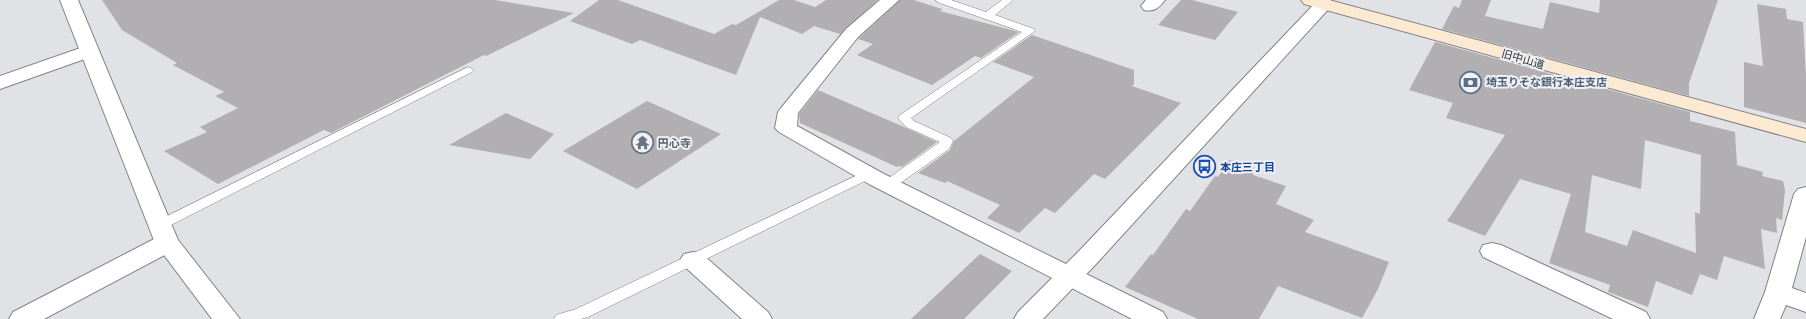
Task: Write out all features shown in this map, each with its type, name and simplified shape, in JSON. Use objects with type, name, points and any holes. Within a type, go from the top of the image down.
[{"type":"main road","name":"旧中山道","points":[[1321,1],[1806,136]]},
{"type":"street","points":[[69,0],[88,51],[163,234],[227,319]]},
{"type":"street","points":[[890,0],[847,39],[788,112],[786,128],[866,175],[1069,275],[1154,319]]},
{"type":"street","points":[[1027,319],[1321,1]]},
{"type":"street","points":[[0,83],[88,51]]},
{"type":"street","points":[[1767,319],[1778,292],[1806,194]]},
{"type":"street","points":[[22,319],[163,234]]},
{"type":"street","points":[[1492,251],[1638,319]]},
{"type":"street","points":[[693,260],[759,319]]},
{"type":"street","points":[[1778,292],[1806,303]]},
{"type":"lane","points":[[888,185],[944,146],[947,140],[910,124],[904,118],[1030,31],[941,0]]},
{"type":"lane","points":[[988,16],[1008,0]]},
{"type":"lane","points":[[163,234],[468,70]]},
{"type":"lane","points":[[562,319],[582,313],[866,175]]},
{"type":"building","points":[[102,0],[495,0],[574,13],[486,56],[484,55],[331,133],[324,130],[218,184],[164,151],[207,132],[200,127],[238,108],[215,96],[224,92],[173,65],[177,63],[122,30]]},
{"type":"building","points":[[599,0],[618,0],[714,34],[732,24],[736,25],[779,0],[794,0],[815,7],[826,0],[878,0],[840,34],[814,26],[802,34],[760,17],[736,75],[640,40],[632,44],[570,21]]},
{"type":"building","points":[[900,0],[914,0],[942,9],[940,11],[1019,32],[981,58],[975,56],[932,85],[857,55],[873,44],[858,39]]},
{"type":"building","points":[[1181,0],[1192,0],[1238,12],[1215,40],[1158,25]]},
{"type":"building","points":[[1462,0],[1491,0],[1485,16],[1543,29],[1550,2],[1599,13],[1600,0],[1718,0],[1689,83],[1689,96],[1442,29],[1454,6],[1459,8]]},
{"type":"building","points":[[1757,4],[1786,9],[1787,19],[1803,22],[1806,75],[1806,123],[1744,107],[1744,62],[1763,66]]},
{"type":"building","points":[[1032,35],[1134,70],[1134,84],[1132,86],[1181,103],[1105,179],[1094,174],[1055,213],[1045,208],[1019,233],[987,218],[1000,205],[947,181],[945,183],[918,173],[950,150],[954,141],[1034,77],[993,62]]},
{"type":"building","points":[[1435,42],[1690,112],[1690,121],[1735,132],[1737,165],[1763,172],[1762,176],[1783,181],[1785,190],[1782,220],[1776,218],[1777,233],[1761,229],[1765,269],[1724,256],[1717,280],[1700,274],[1692,295],[1656,281],[1648,307],[1608,292],[1610,285],[1549,263],[1571,194],[1520,179],[1485,236],[1447,221],[1505,135],[1446,118],[1453,103],[1409,90]],"holes":[[[1645,140],[1701,155],[1700,214],[1695,212],[1696,253],[1633,230],[1627,246],[1585,232],[1592,175],[1641,189]]]},
{"type":"building","points":[[818,90],[937,142],[902,167],[897,167],[800,123],[799,114]]},
{"type":"building","name":"円心寺","points":[[647,101],[721,134],[637,189],[563,151]]},
{"type":"building","points":[[506,113],[554,134],[530,159],[449,145]]},
{"type":"building","points":[[1229,160],[1254,168],[1253,175],[1286,186],[1276,204],[1314,220],[1305,232],[1389,262],[1378,289],[1362,318],[1278,286],[1259,319],[1198,319],[1125,287],[1151,254],[1153,255],[1186,209],[1190,211],[1215,176],[1218,177]]},
{"type":"building","points":[[980,254],[1012,271],[964,319],[911,319]]},
{"type":"place","name":"埼玉りそな銀行本庄支店","points":[[1471,82]]},
{"type":"place","name":"円心寺","points":[[642,143]]},
{"type":"place","name":"本庄三丁目","points":[[1205,167]]}]
